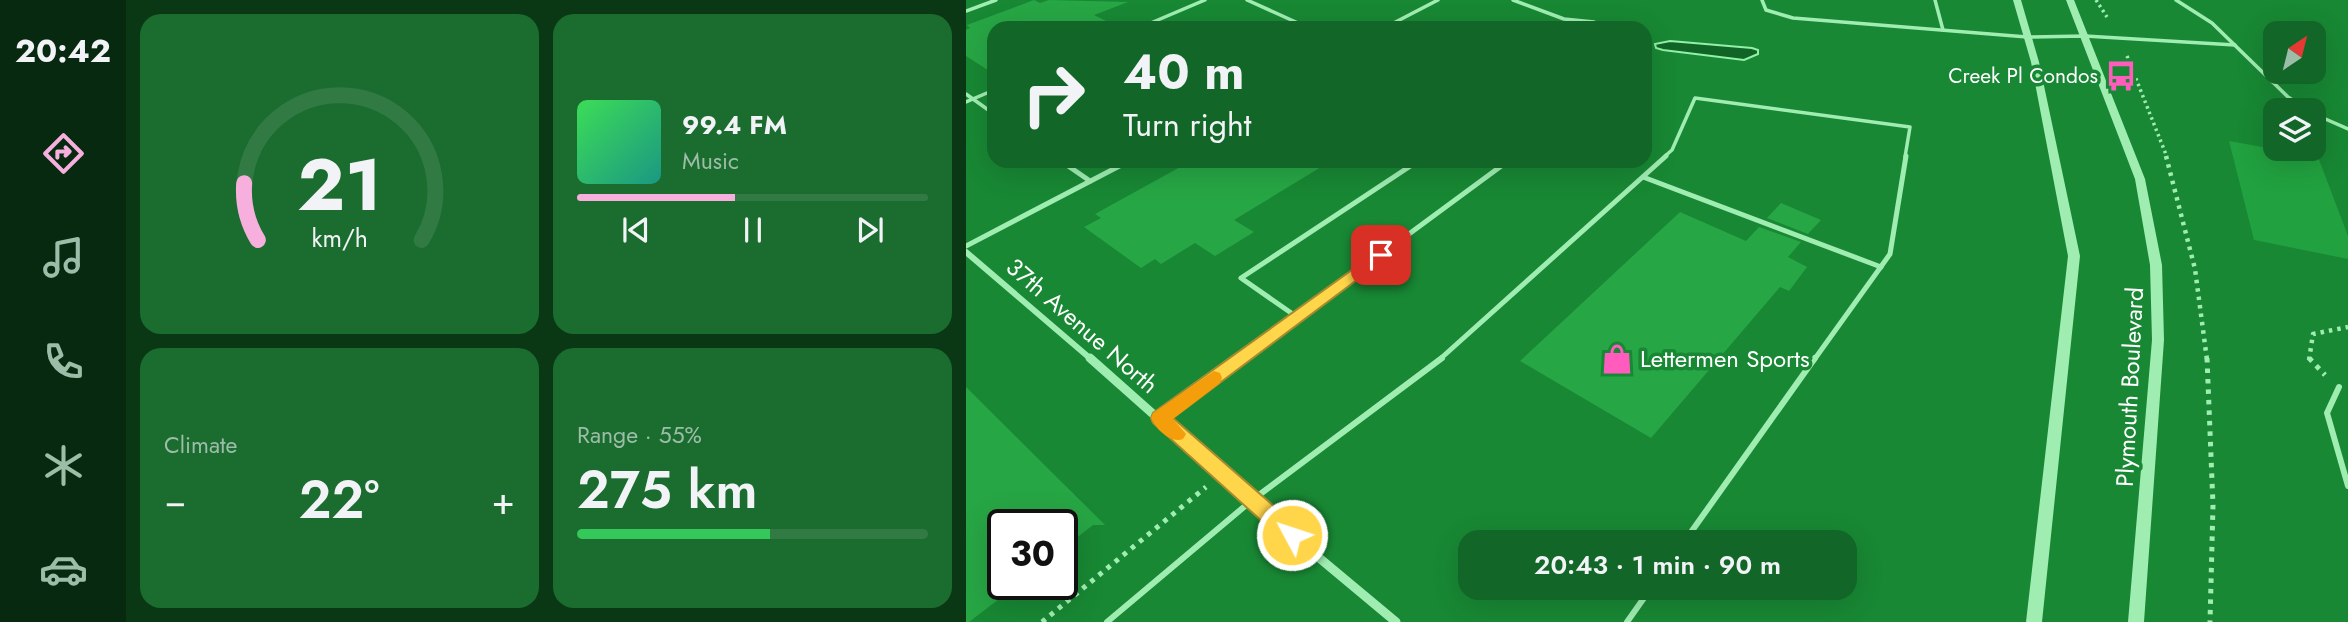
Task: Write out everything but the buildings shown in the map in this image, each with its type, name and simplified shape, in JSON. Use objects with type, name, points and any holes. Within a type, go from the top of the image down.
[{"type":"street","points":[[2017,0],[2035,62],[2074,256],[2034,622]]},
{"type":"street","name":"Plymouth Boulevard","points":[[2070,0],[2140,179],[2156,265],[2158,340],[2136,622]]},
{"type":"street","name":"37th Avenue North","points":[[966,252],[1160,418],[1251,501],[1394,621]]},
{"type":"lane","points":[[966,11],[996,0]]},
{"type":"lane","points":[[1156,21],[1205,0]]},
{"type":"lane","points":[[1247,0],[1294,21]]},
{"type":"lane","points":[[1398,21],[1438,0]]},
{"type":"lane","points":[[1513,0],[1564,19],[1584,21]]},
{"type":"lane","points":[[1762,0],[1766,10],[1793,18],[2027,37],[2085,36],[2235,46]]},
{"type":"lane","points":[[1935,0],[1943,30]]},
{"type":"lane","points":[[2176,0],[2212,23],[2290,98]]},
{"type":"lane","points":[[966,102],[987,93]]},
{"type":"lane","points":[[966,94],[987,109]]},
{"type":"lane","points":[[1107,622],[1251,501],[1450,352],[1672,150],[1695,98],[1910,127],[1890,254],[1693,530]]},
{"type":"lane","points":[[2326,119],[2348,129]]},
{"type":"lane","points":[[1071,168],[1090,181]]},
{"type":"lane","points":[[966,246],[1115,168]]},
{"type":"lane","points":[[1297,317],[1241,278],[1407,168]]},
{"type":"lane","points":[[1160,418],[1498,168]]},
{"type":"lane","points":[[1643,177],[1881,267]]},
{"type":"lane","points":[[2339,387],[2328,413],[2348,486]]},
{"type":"lane","points":[[1627,622],[1643,600]]},
{"type":"path","points":[[2339,387],[2308,360],[2313,334],[2348,327]]},
{"type":"path","points":[[1042,622],[1222,474]]},
{"type":"shaded area","points":[[1670,41],[1752,48],[1758,50],[1758,54],[1744,60],[1656,48],[1655,44]]},
{"type":"shaded area","points":[[2229,141],[2263,147],[2263,161],[2320,161],[2348,236],[2348,259],[2254,240]]},
{"type":"slow traffic","points":[[1177,434],[1160,418],[1214,378]]},
{"type":"place","name":"Creek Pl Condos","points":[[2121,76]]},
{"type":"place","name":"Lettermen Sports","points":[[1617,359]]},
{"type":"route","points":[[1292,535],[1160,418],[1381,255]]}]
